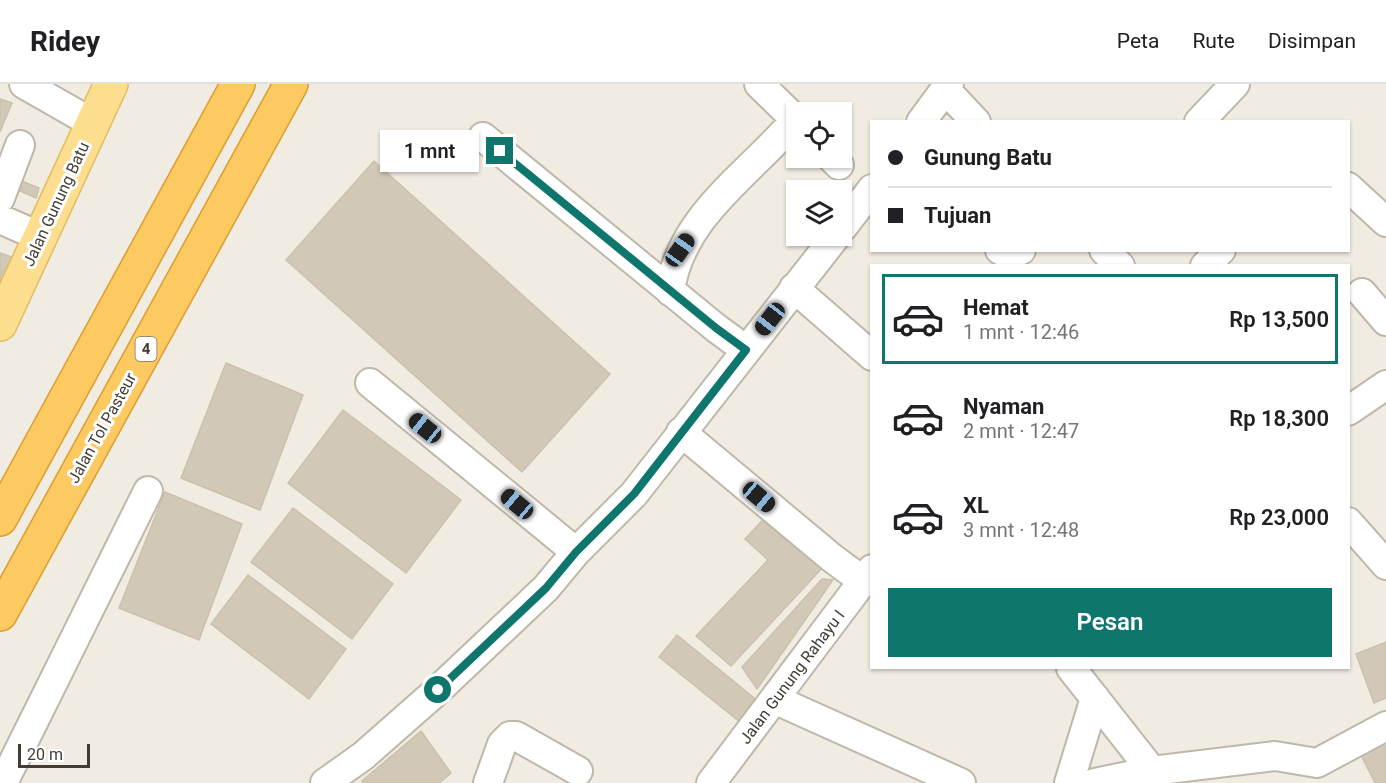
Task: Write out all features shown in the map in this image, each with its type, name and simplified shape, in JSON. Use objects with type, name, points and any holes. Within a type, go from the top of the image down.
[{"type":"highway","points":[[0,519],[238,84]]},
{"type":"highway","name":"Jalan Tol Pasteur","points":[[0,614],[291,84]]},
{"type":"main road","name":"Jalan Gunung Batu","points":[[4,305],[41,237],[111,84]]},
{"type":"street","points":[[24,84],[94,124]]},
{"type":"street","points":[[759,84],[786,110]]},
{"type":"street","points":[[1201,120],[1235,84]]},
{"type":"street","points":[[922,120],[947,87],[974,120]]},
{"type":"street","points":[[670,291],[672,272],[680,250],[698,225],[733,182],[764,156],[786,131]]},
{"type":"street","points":[[483,137],[670,291],[746,350]]},
{"type":"street","points":[[0,198],[20,145]]},
{"type":"street","points":[[1350,189],[1386,222]]},
{"type":"street","points":[[852,215],[870,192]]},
{"type":"street","points":[[0,219],[41,237]]},
{"type":"street","points":[[325,783],[363,756],[462,669],[546,588],[576,552],[634,494],[828,246]]},
{"type":"street","points":[[1106,252],[1118,264]]},
{"type":"street","points":[[1207,264],[1219,252]]},
{"type":"street","points":[[794,288],[870,354]]},
{"type":"street","points":[[1362,293],[1386,321]]},
{"type":"street","points":[[370,383],[576,552]]},
{"type":"street","points":[[1350,410],[1386,385]]},
{"type":"street","points":[[681,432],[832,558],[867,575]]},
{"type":"street","points":[[3,783],[148,491]]},
{"type":"street","points":[[1350,524],[1386,565]]},
{"type":"street","name":"Jalan Gunung Rahayu I","points":[[711,783],[776,700],[867,575]]},
{"type":"street","points":[[1072,669],[1152,771]]},
{"type":"street","points":[[1068,783],[1095,698]]},
{"type":"street","points":[[776,700],[961,783]]},
{"type":"street","points":[[1095,783],[1152,771],[1275,756],[1325,773],[1386,726]]},
{"type":"street","points":[[488,783],[502,744],[510,736],[516,736],[578,771]]},
{"type":"building","points":[[0,99],[12,103],[0,132]]},
{"type":"building","points":[[374,161],[610,374],[522,472],[286,260]]},
{"type":"building","points":[[14,178],[39,188],[36,198],[11,187]]},
{"type":"building","points":[[0,253],[15,258],[0,285]]},
{"type":"building","points":[[226,363],[303,395],[260,510],[181,478]]},
{"type":"building","points":[[343,410],[461,500],[406,573],[288,483]]},
{"type":"building","points":[[165,492],[242,524],[199,640],[119,608]]},
{"type":"building","points":[[293,508],[393,584],[352,639],[251,562]]},
{"type":"building","points":[[770,512],[826,564],[731,666],[696,636],[768,560],[745,539]]},
{"type":"building","points":[[248,575],[346,649],[309,699],[211,624]]},
{"type":"building","points":[[822,579],[833,580],[757,689],[742,667]]},
{"type":"building","points":[[677,635],[758,701],[741,723],[659,657]]},
{"type":"building","points":[[1386,642],[1386,698],[1374,703],[1356,654]]},
{"type":"building","points":[[421,731],[451,773],[439,783],[363,783],[362,781]]},
{"type":"building","points":[[1386,739],[1386,783],[1375,783],[1360,753]]},
{"type":"route","points":[[438,690],[525,609],[576,552],[634,494],[746,350],[500,151]]}]
